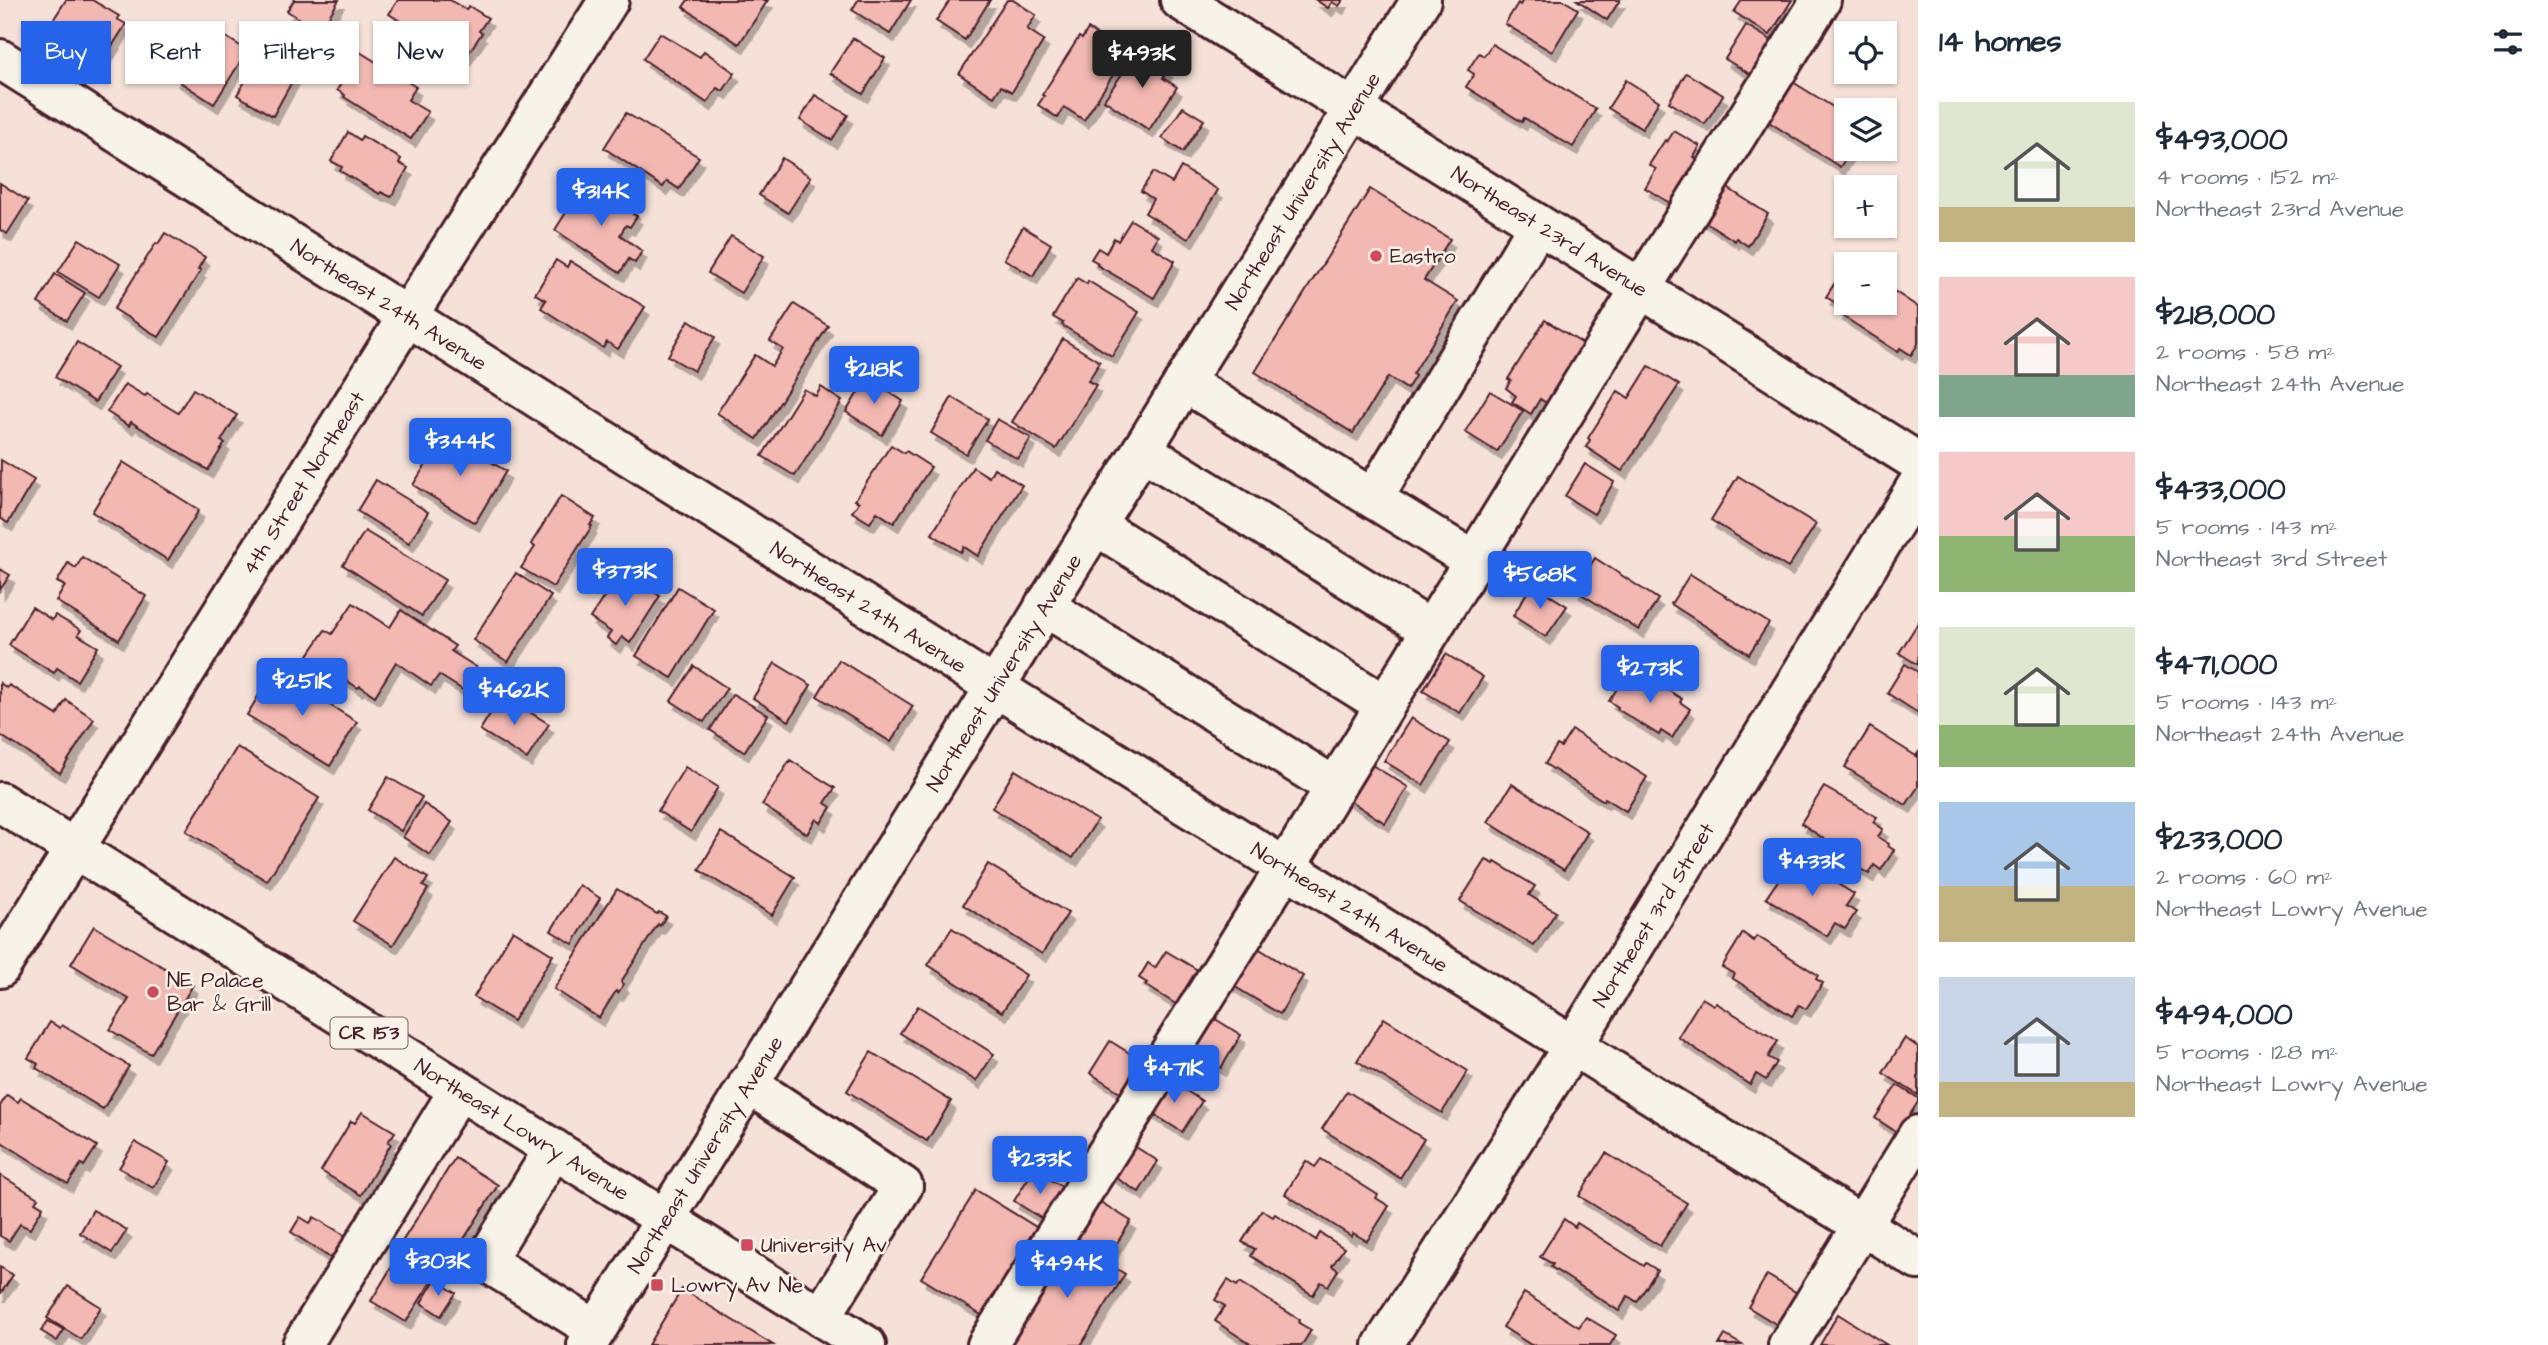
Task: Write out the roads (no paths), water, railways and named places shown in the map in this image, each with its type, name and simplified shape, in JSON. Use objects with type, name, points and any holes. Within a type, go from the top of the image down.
[{"type":"street","name":"4th Street Northeast","points":[[0,968],[407,317],[609,0]]},
{"type":"street","name":"Northeast 23rd Avenue","points":[[1180,0],[1918,462]]},
{"type":"street","name":"Northeast University Avenue","points":[[592,1337],[1421,0]]},
{"type":"street","points":[[987,1345],[1286,867],[1821,0]]},
{"type":"street","name":"Northeast 24th Avenue","points":[[0,60],[995,687],[1918,1260]]},
{"type":"street","points":[[1373,498],[1538,225]]},
{"type":"street","points":[[1184,382],[1474,561]]},
{"type":"street","points":[[1142,450],[1431,630]]},
{"type":"street","name":"Northeast 3rd Street","points":[[1383,1345],[1573,1046],[1918,484]]},
{"type":"street","points":[[1095,526],[1385,705]]},
{"type":"street","points":[[1044,606],[1335,787]]},
{"type":"street","name":"Northeast Lowry Avenue","points":[[0,802],[866,1345]]},
{"type":"street","points":[[748,1084],[903,1186],[821,1317]]},
{"type":"street","points":[[302,1345],[459,1090]]},
{"type":"street","points":[[1788,1345],[1918,1135]]},
{"type":"street","points":[[554,1149],[485,1261],[592,1337]]},
{"type":"place","name":"Eastro","points":[[1376,256]]},
{"type":"place","name":"NE Palace Bar & Grill","points":[[153,992]]},
{"type":"place","name":"University Av","points":[[747,1245]]},
{"type":"place","name":"Lowry Av Ne","points":[[657,1285]]}]
